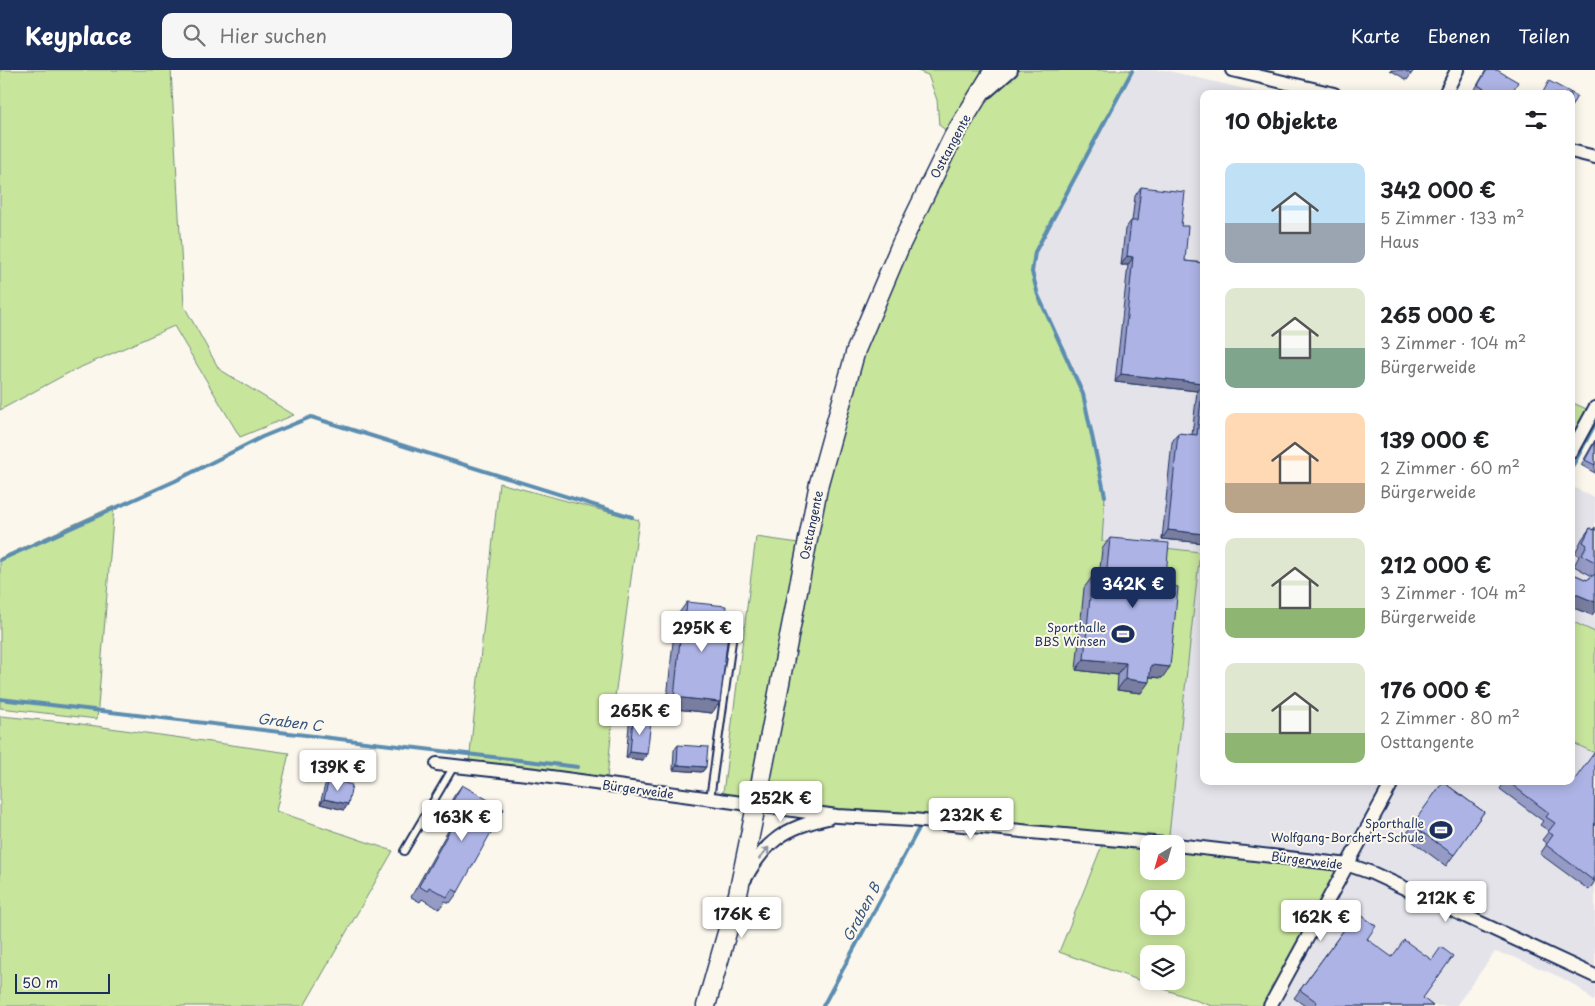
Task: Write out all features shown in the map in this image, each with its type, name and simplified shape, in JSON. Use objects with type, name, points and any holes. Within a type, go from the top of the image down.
[{"type":"main road","name":"Osttangente","points":[[706,1006],[738,894],[819,483],[856,350],[901,244],[953,137],[994,70]]},
{"type":"street","points":[[970,107],[1010,70]]},
{"type":"street","points":[[1232,70],[1317,90]]},
{"type":"street","points":[[1446,90],[1457,70]]},
{"type":"street","points":[[1575,152],[1595,157]]},
{"type":"street","points":[[1575,445],[1595,408]]},
{"type":"street","name":"Bürgerweide","points":[[437,764],[536,775],[838,816],[913,820],[1140,842]]},
{"type":"street","points":[[1270,1006],[1349,865],[1391,785]]},
{"type":"street","name":"Bürgerweide","points":[[738,894],[752,867],[777,838],[792,828],[838,816]]},
{"type":"street","name":"Bürgerweide","points":[[1185,846],[1349,865],[1372,873],[1595,976]]},
{"type":"lane","points":[[710,799],[734,626]]},
{"type":"lane","points":[[404,851],[454,766]]},
{"type":"shaded area","points":[[1133,70],[1165,70],[1249,90],[1200,90],[1200,552],[1102,541],[1105,496],[1032,272],[1035,252]]},
{"type":"shaded area","points":[[1575,488],[1595,498],[1595,632],[1575,623]]},
{"type":"shaded area","points":[[1200,552],[1200,785],[1575,785],[1575,744],[1595,753],[1595,999],[1593,1001],[1579,988],[1562,978],[1514,957],[1495,952],[1456,1006],[1270,1006],[1336,888],[1185,848],[1185,835],[1169,835]]},
{"type":"green space","points":[[0,70],[171,70],[184,306],[219,369],[294,415],[240,437],[174,326],[70,372],[0,410]]},
{"type":"green space","points":[[915,70],[982,70],[948,132],[939,125],[937,100],[928,75]]},
{"type":"green space","points":[[994,70],[1133,70],[1035,252],[1032,272],[1038,295],[1083,394],[1105,496],[1102,541],[1200,552],[1169,835],[1140,835],[1140,880],[1185,880],[1185,846],[1349,865],[1270,1006],[1212,1006],[1167,990],[1185,990],[1185,945],[1140,945],[1140,981],[1059,952],[1105,838],[722,801],[756,537],[806,544],[856,350]]},
{"type":"green space","points":[[1575,404],[1593,412],[1575,445]]},
{"type":"green space","points":[[499,483],[639,520],[614,704],[607,779],[469,763]]},
{"type":"green space","points":[[114,506],[97,719],[0,708],[0,558]]},
{"type":"green space","points":[[1575,623],[1595,632],[1595,753],[1575,744]]},
{"type":"green space","points":[[0,716],[74,723],[289,753],[276,811],[393,851],[304,1006],[0,1006]]},
{"type":"building","points":[[1404,70],[1414,70],[1411,74]]},
{"type":"building","points":[[1487,70],[1497,70],[1518,82],[1513,90],[1486,90],[1478,85]]},
{"type":"building","points":[[1549,81],[1566,90],[1544,90]]},
{"type":"building","points":[[1141,187],[1185,192],[1181,226],[1188,226],[1185,261],[1200,263],[1200,383],[1121,374],[1133,257],[1127,256],[1131,221],[1137,221]]},
{"type":"building","points":[[1200,409],[1200,534],[1168,530],[1178,433],[1197,435]]},
{"type":"building","points":[[1595,442],[1595,465],[1585,460]]},
{"type":"building","points":[[1590,528],[1594,530],[1595,528],[1595,562],[1582,555],[1587,545],[1583,542]]},
{"type":"building","name":"Sporthalle BBS Winsen","points":[[1110,538],[1169,543],[1165,585],[1178,587],[1170,667],[1151,665],[1149,682],[1125,679],[1126,663],[1084,659],[1092,577],[1106,578]]},
{"type":"building","points":[[1595,574],[1595,602],[1575,594],[1575,575],[1587,580]]},
{"type":"building","points":[[687,602],[726,606],[724,624],[729,625],[720,702],[674,697],[682,621],[685,621]]},
{"type":"building","points":[[633,719],[651,721],[647,754],[630,752]]},
{"type":"building","points":[[678,745],[708,747],[706,767],[677,765]]},
{"type":"building","points":[[1594,753],[1594,881],[1546,845],[1553,835],[1548,832],[1555,823],[1546,817],[1549,813],[1512,785],[1575,785],[1575,779]]},
{"type":"building","points":[[329,779],[352,785],[348,804],[324,799]]},
{"type":"building","points":[[462,785],[504,809],[458,892],[452,889],[447,897],[429,887],[427,891],[419,886],[461,810],[451,804]]},
{"type":"building","name":"Sporthalle Wolfgang-Borchert-Schule","points":[[1441,785],[1447,785],[1484,812],[1454,855],[1412,825]]},
{"type":"building","points":[[1357,912],[1376,926],[1367,939],[1392,957],[1404,940],[1432,960],[1441,947],[1453,956],[1423,998],[1433,1006],[1314,1006],[1317,1002],[1300,990]]},
{"type":"waterway","points":[[1105,496],[1083,394],[1038,295],[1032,272],[1035,252],[1132,71]]},
{"type":"waterway","points":[[0,560],[175,481],[262,437],[311,417],[632,517]]},
{"type":"waterway","points":[[1575,461],[1595,424]]},
{"type":"waterway","name":"Graben C","points":[[0,699],[578,767]]},
{"type":"waterway","name":"Graben B","points":[[823,1006],[919,828]]},
{"type":"place","name":"Sporthalle BBS Winsen","points":[[1123,634]]},
{"type":"place","name":"Sporthalle Wolfgang-Borchert-Schule","points":[[1441,830]]}]
